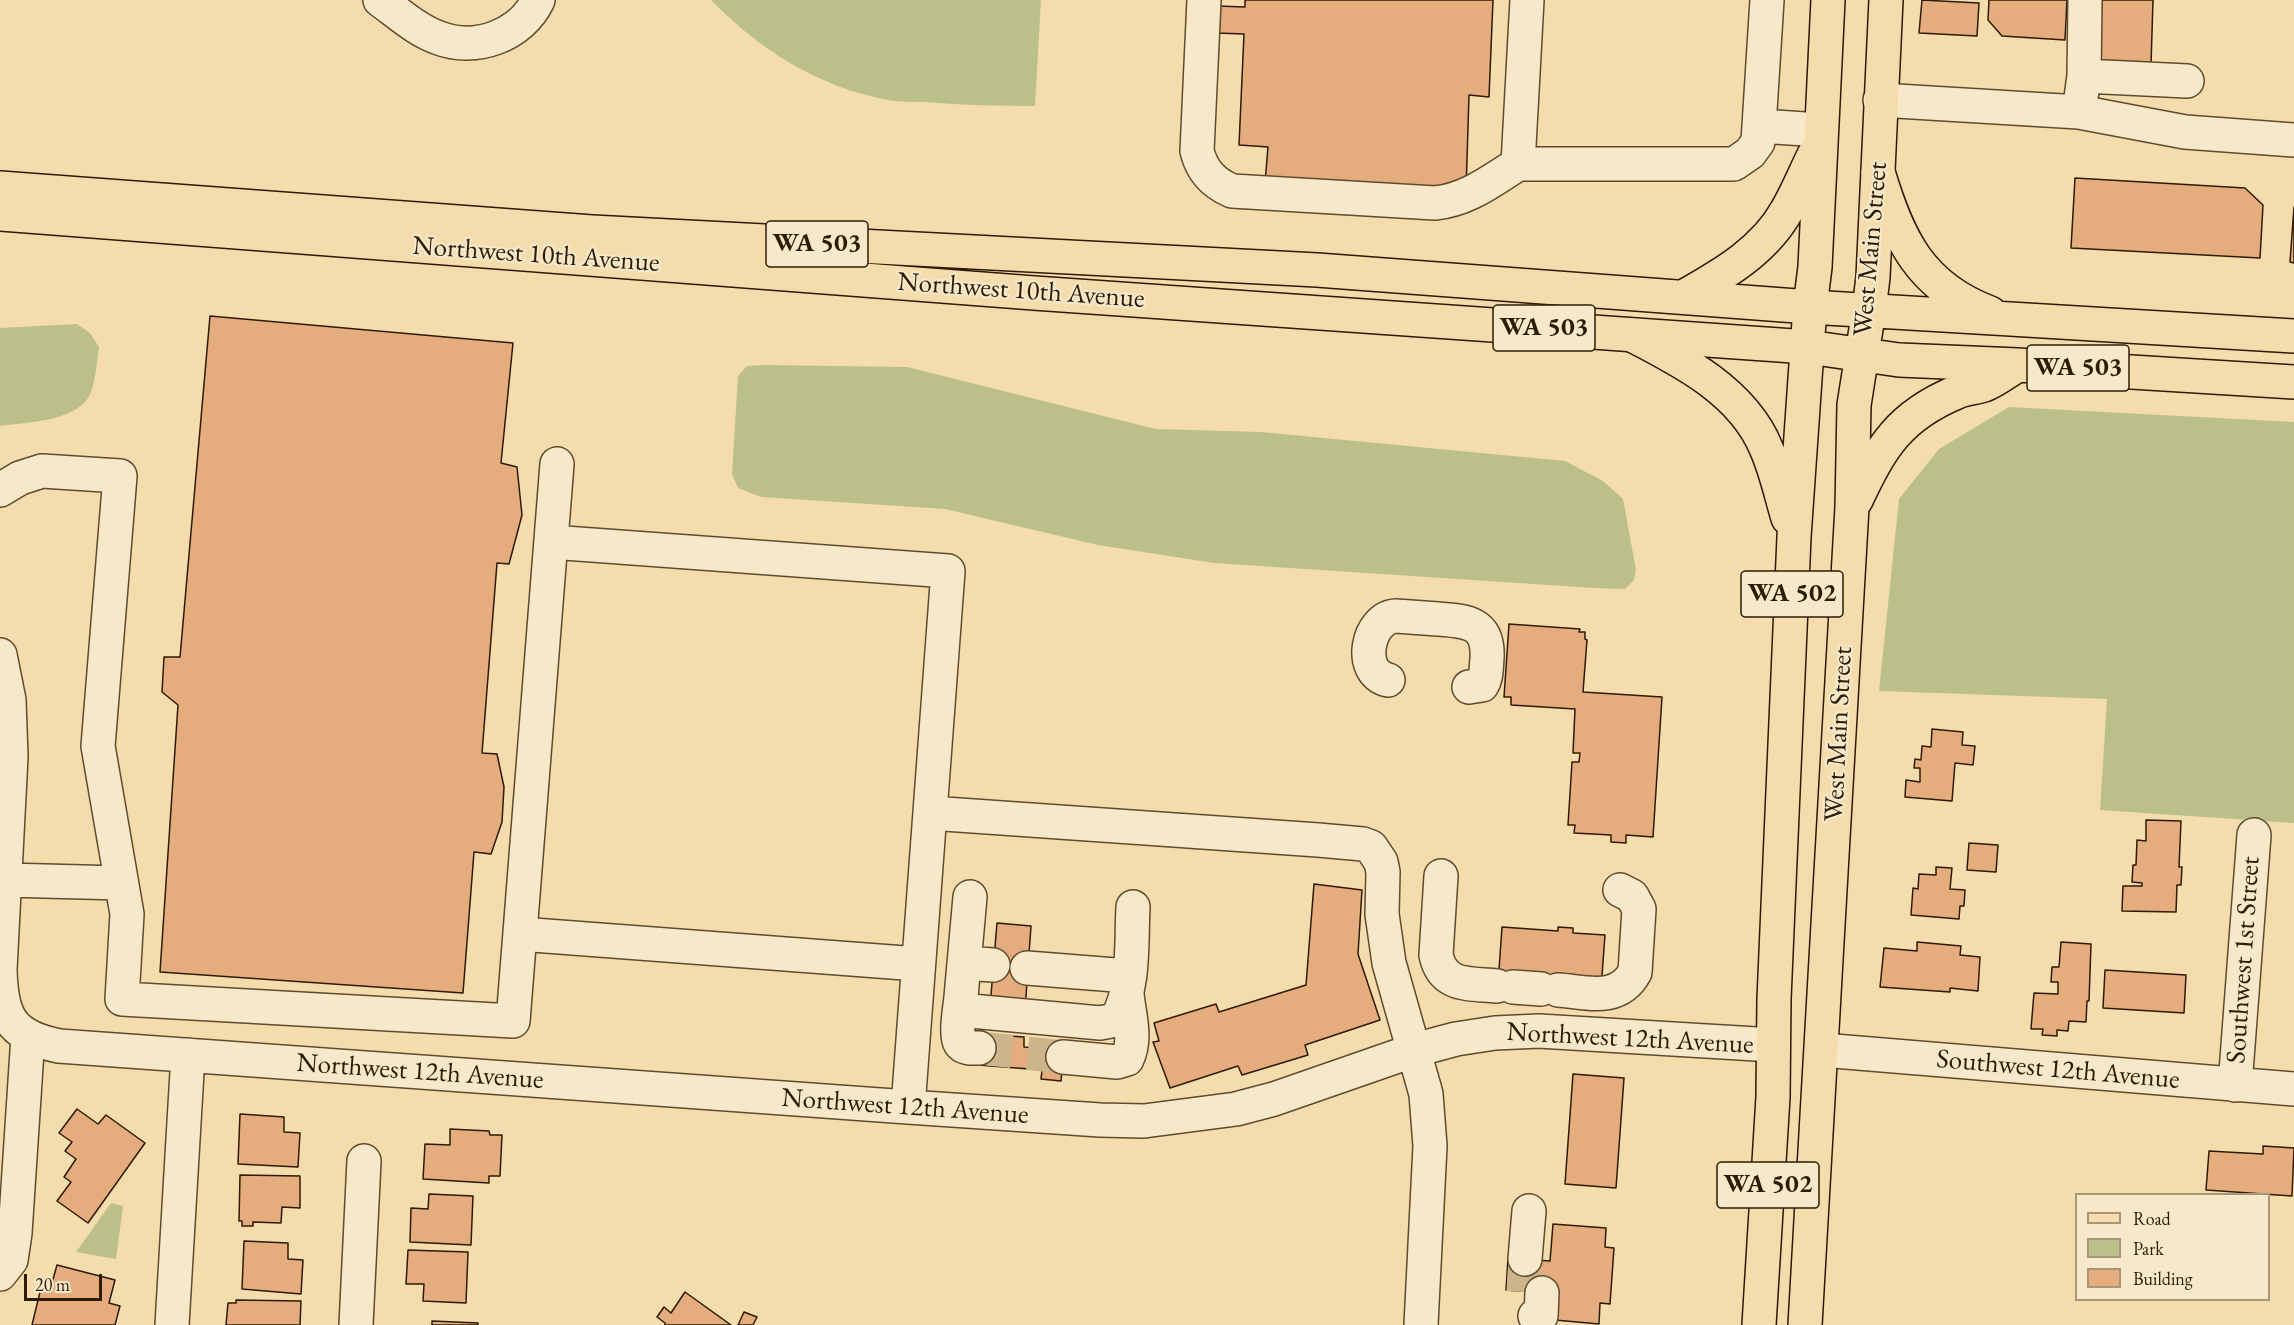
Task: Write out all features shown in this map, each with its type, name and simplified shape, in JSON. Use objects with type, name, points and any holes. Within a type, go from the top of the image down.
[{"type":"main road","name":"West Main Street","points":[[1759,1325],[1773,1097],[1773,1046],[1794,537],[1810,307],[1815,267],[1828,0]]},
{"type":"main road","name":"West Main Street","points":[[1805,1325],[1852,507],[1853,428],[1873,277],[1886,0]]},
{"type":"main road","points":[[1685,296],[1730,270],[1760,244],[1787,212],[1820,136]]},
{"type":"main road","points":[[1878,172],[1891,214],[1913,258],[1940,285],[1971,306],[2003,318]]},
{"type":"main road","name":"Northwest 10th Avenue","points":[[0,188],[580,231],[1317,270],[1810,307]]},
{"type":"main road","name":"Northwest 10th Avenue","points":[[0,214],[1011,291],[1808,347],[1862,355]]},
{"type":"main road","name":"WA 503","points":[[1810,307],[2294,336]]},
{"type":"main road","points":[[1632,335],[1676,357],[1718,387],[1743,410],[1766,447],[1794,537]]},
{"type":"main road","name":"WA 503","points":[[1862,355],[1899,360],[2294,382]]},
{"type":"main road","points":[[1852,507],[1872,465],[1890,437],[1910,419],[1920,411],[1958,392],[1986,384],[2018,365]]},
{"type":"street","points":[[380,0],[438,38],[465,44],[491,40],[515,28],[534,8],[538,0]]},
{"type":"street","points":[[1204,0],[1197,151],[1205,172],[1222,187],[1232,191],[1436,203],[1453,201],[1469,195],[1518,164],[1734,164],[1750,153],[1758,142],[1767,0]]},
{"type":"street","points":[[1518,164],[1527,0]]},
{"type":"street","points":[[2079,112],[2084,76],[2085,0]]},
{"type":"street","points":[[2084,76],[2187,81]]},
{"type":"street","points":[[1880,100],[2079,112],[2185,132],[2294,140]]},
{"type":"street","points":[[1760,126],[1820,136]]},
{"type":"street","points":[[0,490],[20,478],[42,471],[120,476],[98,746],[127,914],[122,999],[513,1021],[557,464]]},
{"type":"street","points":[[551,542],[948,571],[908,1107]]},
{"type":"street","points":[[1388,680],[1374,673],[1370,664],[1370,645],[1377,629],[1390,616],[1442,619],[1465,621],[1472,624],[1479,629],[1486,642],[1485,680],[1482,685],[1469,687]]},
{"type":"street","points":[[0,655],[9,700],[11,757],[0,969],[1,996],[5,1011],[12,1023],[28,1036],[15,1233],[11,1260],[0,1274]]},
{"type":"street","points":[[930,813],[1318,840],[1363,844],[1371,847],[1377,854],[1383,872],[1382,914],[1389,963],[1426,1094],[1430,1146],[1421,1325]]},
{"type":"street","name":"Southwest 1st Street","points":[[2235,1085],[2254,835]]},
{"type":"street","points":[[1441,876],[1436,954],[1438,964],[1450,979],[1459,982],[1527,988],[1613,993],[1630,981],[1635,972],[1639,909],[1632,896],[1620,890]]},
{"type":"street","points":[[6,880],[121,883]]},
{"type":"street","points":[[970,897],[979,964],[961,997],[958,1034],[960,1043],[966,1047],[979,1048]]},
{"type":"street","points":[[1063,1057],[1117,1062],[1127,1059],[1131,1051],[1133,1037],[1128,985],[1133,907]]},
{"type":"street","points":[[520,934],[918,964]]},
{"type":"street","points":[[1028,968],[1128,985]]},
{"type":"street","points":[[961,997],[962,1006],[971,1011],[1100,1023],[1116,1020],[1122,1009],[1128,985]]},
{"type":"street","name":"Northwest 12th Avenue","points":[[28,1036],[59,1046],[908,1107],[1144,1121],[1236,1109],[1274,1099],[1415,1050],[1456,1039],[1495,1033],[1539,1031],[1773,1046]]},
{"type":"street","name":"Southwest 12th Avenue","points":[[1822,1050],[2294,1089]]},
{"type":"street","points":[[172,1325],[188,1055]]},
{"type":"street","points":[[356,1325],[364,1161]]},
{"type":"street","points":[[1534,1260],[1538,1212]]},
{"type":"green space","points":[[711,0],[1041,0],[1035,106],[902,102],[862,94],[814,76],[792,64],[749,35]]},
{"type":"green space","points":[[77,324],[90,333],[99,347],[92,389],[87,400],[78,408],[53,418],[0,426],[0,328]]},
{"type":"green space","points":[[747,366],[907,367],[1156,429],[1261,432],[1565,461],[1603,481],[1623,499],[1636,570],[1634,580],[1625,589],[1594,588],[1214,563],[1098,545],[945,509],[761,497],[738,488],[732,474],[738,376]]},
{"type":"green space","points":[[2009,407],[2294,422],[2294,823],[2100,810],[2107,699],[1879,691],[1899,499],[1939,449]]},
{"type":"green space","points":[[111,1203],[123,1206],[116,1259],[76,1252]]},
{"type":"building","points":[[1245,0],[1493,0],[1489,97],[1469,95],[1466,192],[1265,183],[1268,147],[1239,145],[1244,34],[1216,33],[1217,6],[1245,7]]},
{"type":"building","points":[[1922,0],[1979,3],[1977,36],[1919,33]]},
{"type":"building","points":[[1989,0],[2067,0],[2065,40],[2002,36],[1988,20]]},
{"type":"building","points":[[2097,0],[2153,0],[2151,65],[2096,64]]},
{"type":"building","points":[[2075,178],[2245,188],[2263,205],[2260,258],[2071,248]]},
{"type":"building","points":[[2294,207],[2294,263],[2290,262]]},
{"type":"building","points":[[210,316],[513,343],[501,463],[517,467],[522,515],[509,564],[497,563],[482,753],[497,754],[504,787],[502,822],[491,854],[474,852],[463,993],[160,972],[178,705],[162,692],[164,657],[180,657]]},
{"type":"building","points":[[1509,624],[1580,629],[1579,632],[1585,632],[1587,640],[1583,692],[1662,697],[1653,837],[1626,835],[1626,843],[1611,842],[1611,835],[1574,833],[1575,825],[1568,825],[1572,762],[1579,762],[1580,753],[1573,753],[1575,709],[1511,705],[1511,697],[1504,697]]},
{"type":"building","points":[[1932,729],[1963,732],[1962,745],[1975,746],[1973,765],[1955,763],[1952,801],[1905,797],[1906,780],[1920,782],[1920,768],[1914,768],[1915,759],[1921,760],[1922,746],[1931,747]]},
{"type":"building","points":[[2146,820],[2181,821],[2179,867],[2182,867],[2181,885],[2177,885],[2176,912],[2122,911],[2123,886],[2142,886],[2142,883],[2132,882],[2133,865],[2136,865],[2137,840],[2146,841]]},
{"type":"building","points":[[1969,843],[1998,845],[1996,872],[1967,870]]},
{"type":"building","points":[[1936,867],[1952,868],[1950,889],[1965,890],[1964,906],[1960,906],[1959,919],[1911,915],[1913,888],[1918,889],[1919,874],[1936,875]]},
{"type":"building","points":[[1314,884],[1362,890],[1358,954],[1380,1020],[1305,1045],[1308,1055],[1242,1075],[1238,1066],[1170,1088],[1153,1042],[1159,1041],[1154,1023],[1216,1004],[1219,1012],[1306,985]]},
{"type":"building","points":[[997,923],[1031,926],[1025,1010],[990,1007]]},
{"type":"building","points":[[1502,927],[1558,931],[1558,927],[1573,928],[1573,933],[1605,935],[1601,989],[1497,998]]},
{"type":"building","points":[[1917,942],[1961,946],[1960,955],[1980,957],[1978,991],[1950,988],[1950,992],[1880,987],[1884,948],[1917,951]]},
{"type":"building","points":[[2061,942],[2091,944],[2086,1022],[2069,1021],[2068,1031],[2057,1030],[2057,1036],[2042,1035],[2043,1029],[2031,1029],[2034,993],[2058,994],[2058,982],[2051,982],[2052,967],[2059,967]]},
{"type":"building","points":[[2105,970],[2186,975],[2184,1013],[2103,1008]]},
{"type":"building","points":[[980,1034],[1024,1037],[1024,1047],[1064,1050],[1061,1081],[1041,1079],[1042,1070],[978,1065]]},
{"type":"building","points":[[1573,1074],[1624,1078],[1616,1188],[1565,1184]]},
{"type":"building","points":[[77,1109],[98,1124],[106,1115],[145,1143],[88,1223],[57,1201],[71,1182],[64,1177],[76,1159],[65,1151],[72,1142],[59,1133]]},
{"type":"building","points":[[240,1114],[284,1117],[284,1132],[300,1133],[298,1167],[238,1164]]},
{"type":"building","points":[[450,1129],[489,1131],[490,1135],[502,1135],[500,1176],[489,1176],[489,1183],[423,1179],[425,1144],[450,1145]]},
{"type":"building","points":[[2263,1146],[2294,1148],[2292,1196],[2206,1190],[2209,1151],[2263,1154]]},
{"type":"building","points":[[240,1175],[300,1176],[300,1208],[282,1207],[281,1223],[253,1222],[253,1226],[242,1226],[242,1221],[239,1221]]},
{"type":"building","points":[[429,1194],[473,1196],[471,1245],[410,1242],[411,1208],[428,1209]]},
{"type":"building","points":[[1553,1224],[1606,1228],[1605,1247],[1614,1248],[1610,1304],[1600,1303],[1599,1324],[1544,1319],[1532,1292],[1506,1290],[1508,1258],[1550,1261]]},
{"type":"building","points":[[244,1241],[288,1243],[288,1259],[303,1260],[301,1294],[242,1289]]},
{"type":"building","points":[[408,1250],[468,1252],[466,1303],[423,1301],[424,1284],[406,1284]]},
{"type":"building","points":[[57,1265],[115,1280],[109,1303],[120,1306],[115,1325],[32,1325],[41,1288],[50,1290]]},
{"type":"building","points":[[685,1292],[731,1325],[665,1325],[657,1317],[664,1307],[671,1313]]},
{"type":"building","points":[[236,1300],[301,1301],[300,1325],[226,1325],[228,1303],[236,1303]]},
{"type":"building","points":[[744,1312],[757,1317],[753,1325],[738,1325]]},
{"type":"building","points":[[432,1321],[478,1323],[478,1325],[432,1325]]},
{"type":"tunnel","points":[[979,1048],[1063,1057]]},
{"type":"tunnel","points":[[1523,1292],[1525,1259]]}]
